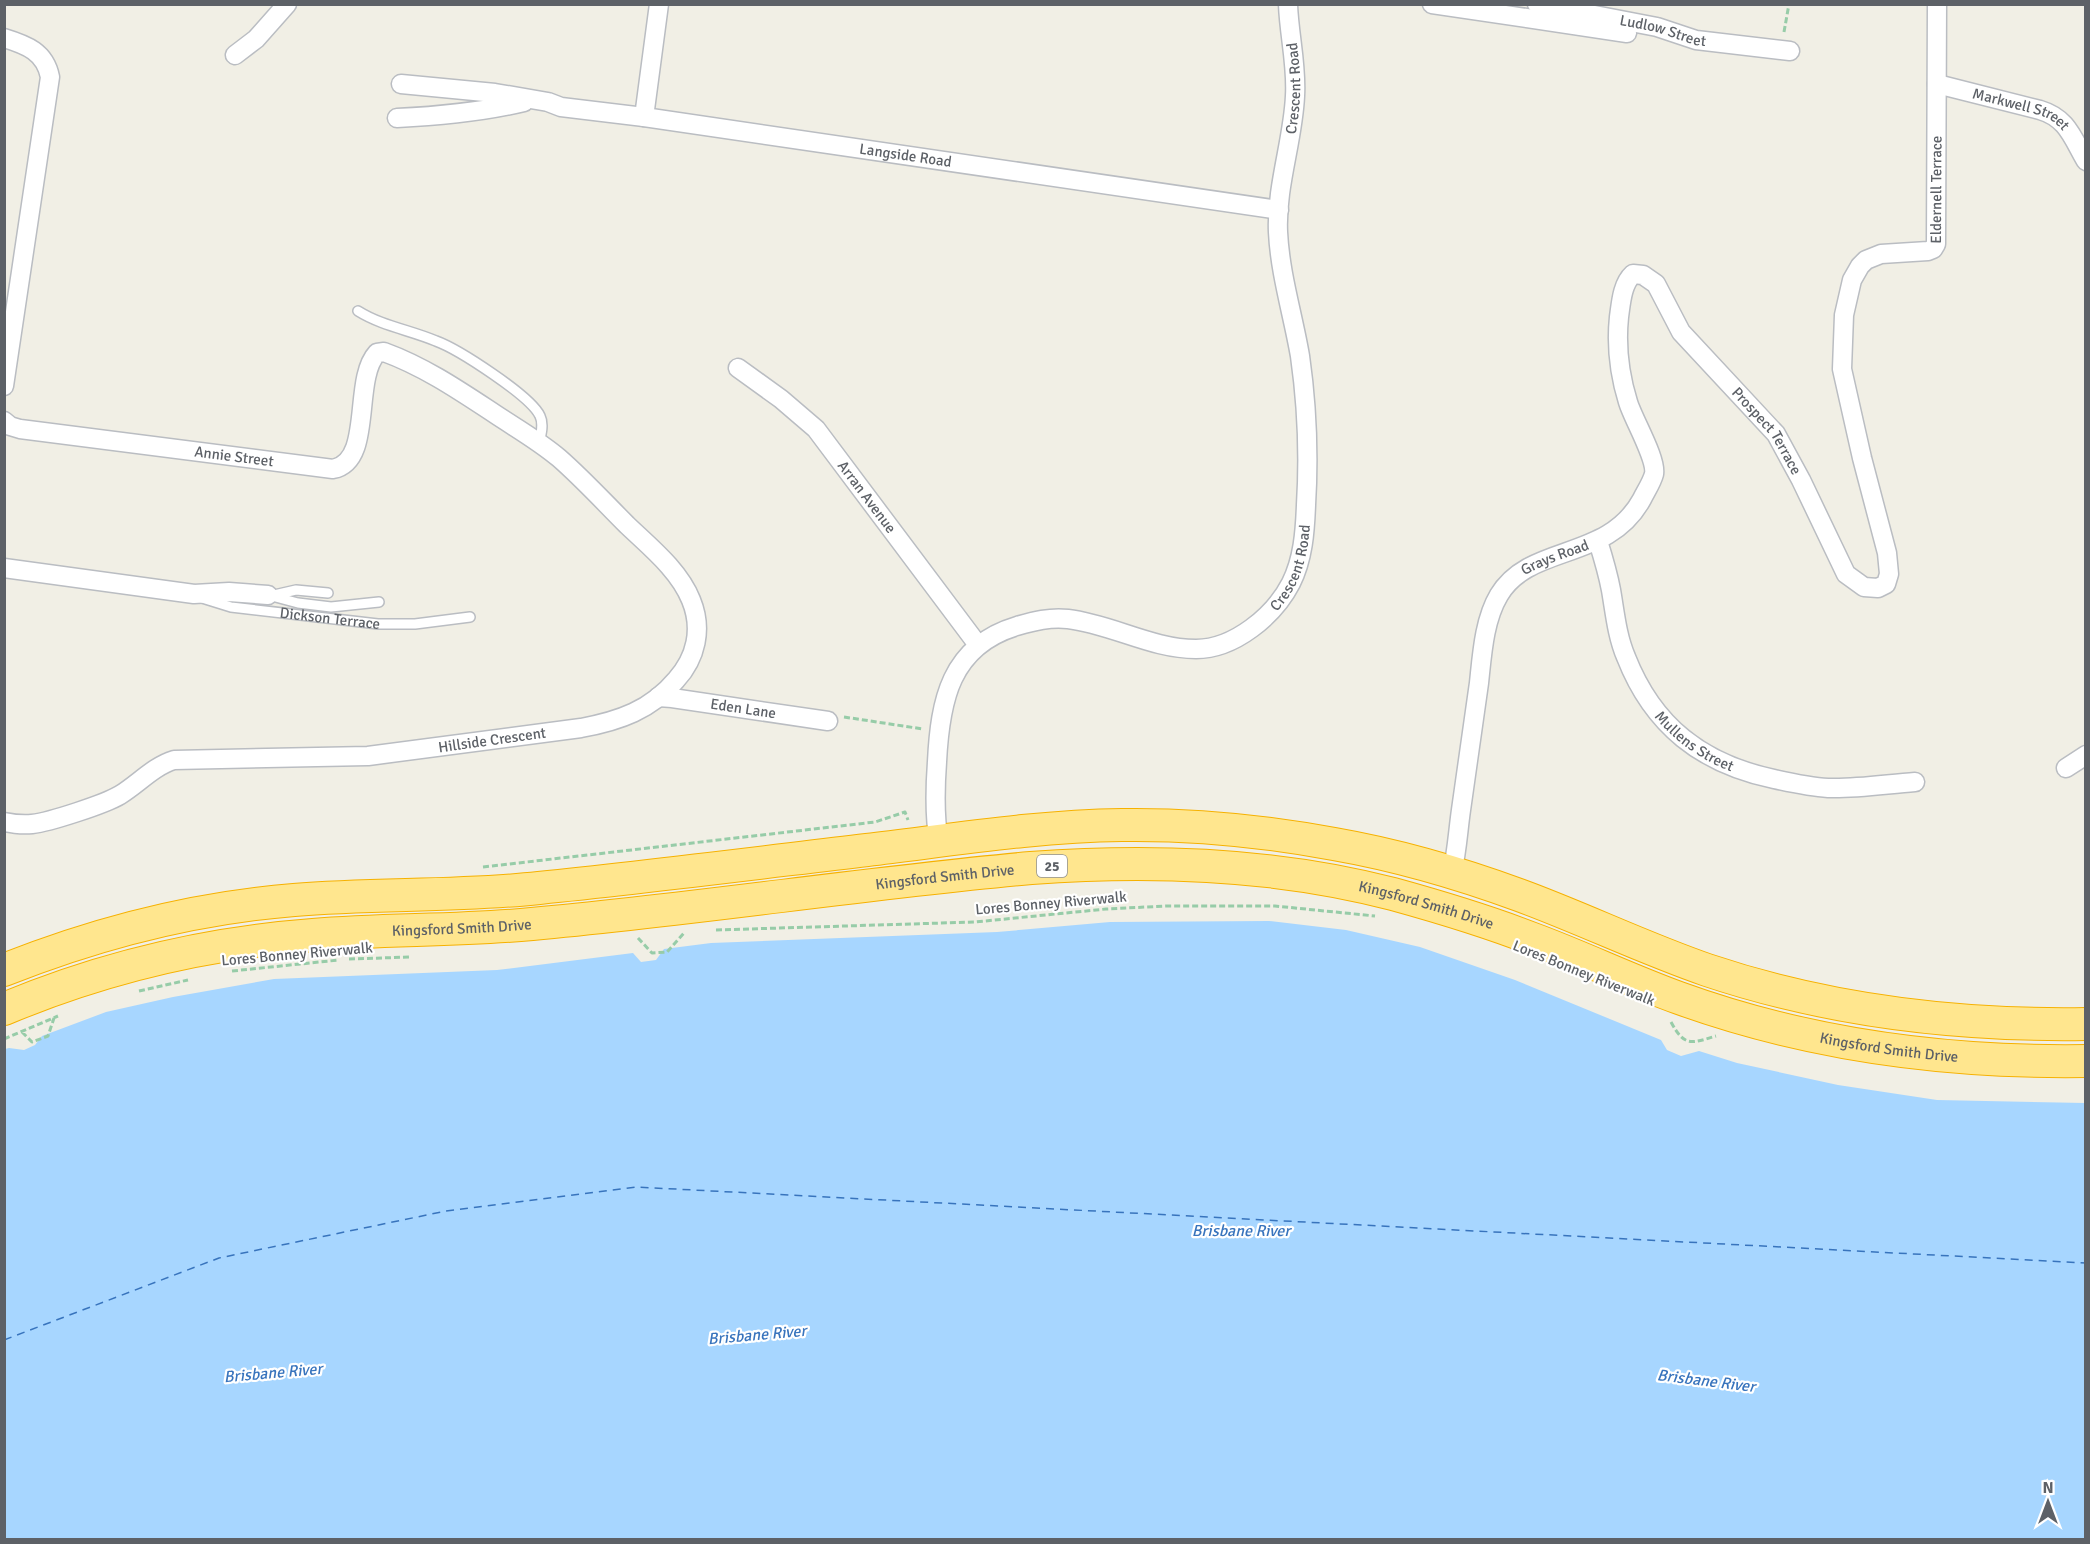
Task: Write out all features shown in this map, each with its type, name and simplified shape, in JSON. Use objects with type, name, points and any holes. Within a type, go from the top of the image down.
[{"type":"highway","points":[[4,970],[111,933],[245,905],[335,897],[449,895],[535,889],[939,842],[1077,827],[1123,825],[1214,828],[1263,833],[1334,843],[1418,862],[1520,895],[1658,952],[1708,970],[1813,999],[1948,1020],[2030,1025],[2085,1024]]},
{"type":"highway","name":"Kingsford Smith Drive","points":[[13,1021],[76,982],[173,955],[275,938],[358,932],[433,931],[516,926],[973,873],[1085,864],[1181,863],[1287,873],[1400,896],[1484,921],[1679,998],[1760,1023],[1810,1035],[1939,1056],[2004,1060],[2085,1060]]},
{"type":"street","points":[[235,56],[261,33],[287,4]]},
{"type":"street","points":[[644,117],[660,4]]},
{"type":"street","name":"Crescent Road","points":[[939,842],[935,806],[942,710],[947,691],[961,666],[978,645],[1000,632],[1045,618],[1069,619],[1168,645],[1196,649],[1217,646],[1234,639],[1261,620],[1279,602],[1291,583],[1305,535],[1307,485],[1306,417],[1300,357],[1280,248],[1279,210],[1295,98],[1288,4]]},
{"type":"street","name":"Ludlow Street","points":[[1432,4],[1626,33]]},
{"type":"street","name":"Ludlow Street","points":[[1537,4],[1657,27],[1696,40],[1790,51]]},
{"type":"street","name":"Eldernell Terrace","points":[[1882,588],[1888,578],[1887,553],[1844,379],[1841,352],[1842,328],[1850,285],[1862,263],[1870,257],[1881,254],[1928,251],[1936,244],[1937,4]]},
{"type":"street","points":[[4,38],[37,51],[45,60],[50,77],[4,386]]},
{"type":"street","name":"Langside Road","points":[[401,84],[495,93],[548,102],[561,107],[644,117],[1279,210]]},
{"type":"street","name":"Markwell Street","points":[[1937,84],[2055,115],[2066,126],[2085,160]]},
{"type":"street","name":"Langside Road","points":[[397,118],[429,117],[532,101]]},
{"type":"street","name":"Prospect Terrace","points":[[1639,273],[1656,284],[1674,321],[1688,341],[1776,434],[1846,574],[1864,587],[1882,588]]},
{"type":"street","name":"Grays Road","points":[[1452,873],[1485,637],[1496,600],[1506,585],[1524,571],[1598,541],[1614,532],[1630,517],[1648,488],[1654,470],[1652,459],[1628,404],[1618,360],[1617,333],[1620,306],[1629,279],[1633,274],[1639,273]]},
{"type":"street","name":"Hillside Crescent","points":[[4,822],[39,823],[103,803],[119,795],[160,766],[174,760],[368,756],[607,723],[631,715],[658,697],[681,674],[693,654],[697,627],[690,598],[675,574],[646,543],[559,458],[539,443],[430,373],[379,352]]},
{"type":"street","name":"Annie Street","points":[[4,421],[20,429],[93,440],[333,469],[344,465],[355,452],[367,372],[372,360],[379,352]]},
{"type":"street","name":"Arran Avenue","points":[[738,368],[781,399],[816,429],[978,645]]},
{"type":"street","name":"Mullens Street","points":[[1598,541],[1611,588],[1621,642],[1631,668],[1650,703],[1663,721],[1683,738],[1730,767],[1804,786],[1836,788],[1915,782]]},
{"type":"street","name":"Dickson Terrace","points":[[4,568],[194,594],[229,592],[268,595]]},
{"type":"street","name":"Eden Lane","points":[[658,697],[832,718]]},
{"type":"street","points":[[2066,768],[2085,754]]},
{"type":"lane","points":[[358,311],[377,321],[444,344],[520,394],[533,405],[541,417],[539,443]]},
{"type":"lane","name":"Dickson Terrace","points":[[268,595],[296,590],[328,593]]},
{"type":"lane","name":"Dickson Terrace","points":[[194,594],[231,607],[369,623],[415,624],[470,617]]},
{"type":"lane","name":"Dickson Terrace","points":[[268,595],[298,603],[331,607],[379,602]]},
{"type":"path","points":[[832,718],[916,728]]},
{"type":"path","points":[[486,865],[875,822],[905,812],[909,820]]},
{"type":"path","name":"Lores Bonney Riverwalk","points":[[708,931],[975,922],[1106,909],[1166,906],[1275,906],[1381,917]]},
{"type":"path","points":[[639,938],[652,953],[667,952],[685,932],[674,933]]},
{"type":"path","points":[[627,939],[650,936]]},
{"type":"path","name":"Lores Bonney Riverwalk","points":[[224,972],[299,963],[417,956]]},
{"type":"path","points":[[134,992],[191,979]]},
{"type":"path","points":[[13,1021],[54,1018],[62,1014]]},
{"type":"path","points":[[13,1021],[32,1042],[48,1036],[54,1018]]},
{"type":"path","points":[[4,1039],[13,1021]]},
{"type":"path","name":"Lores Bonney Riverwalk","points":[[1680,1024],[1671,1021],[1678,1035],[1690,1042],[1696,1043],[1716,1036],[1707,1033]]},
{"type":"water","name":"Brisbane River","points":[[1269,921],[1346,930],[1420,947],[1515,980],[1661,1040],[1667,1050],[1681,1056],[1699,1051],[1737,1063],[1838,1085],[1937,1100],[2085,1103],[2085,1539],[5,1539],[5,1049],[24,1050],[35,1045],[42,1036],[106,1012],[173,997],[274,979],[497,970],[633,953],[641,962],[656,960],[664,949],[711,943],[997,932],[1110,922]]},
{"type":"ferry route","points":[[4,1340],[219,1258],[446,1211],[636,1187],[2086,1263]]}]
